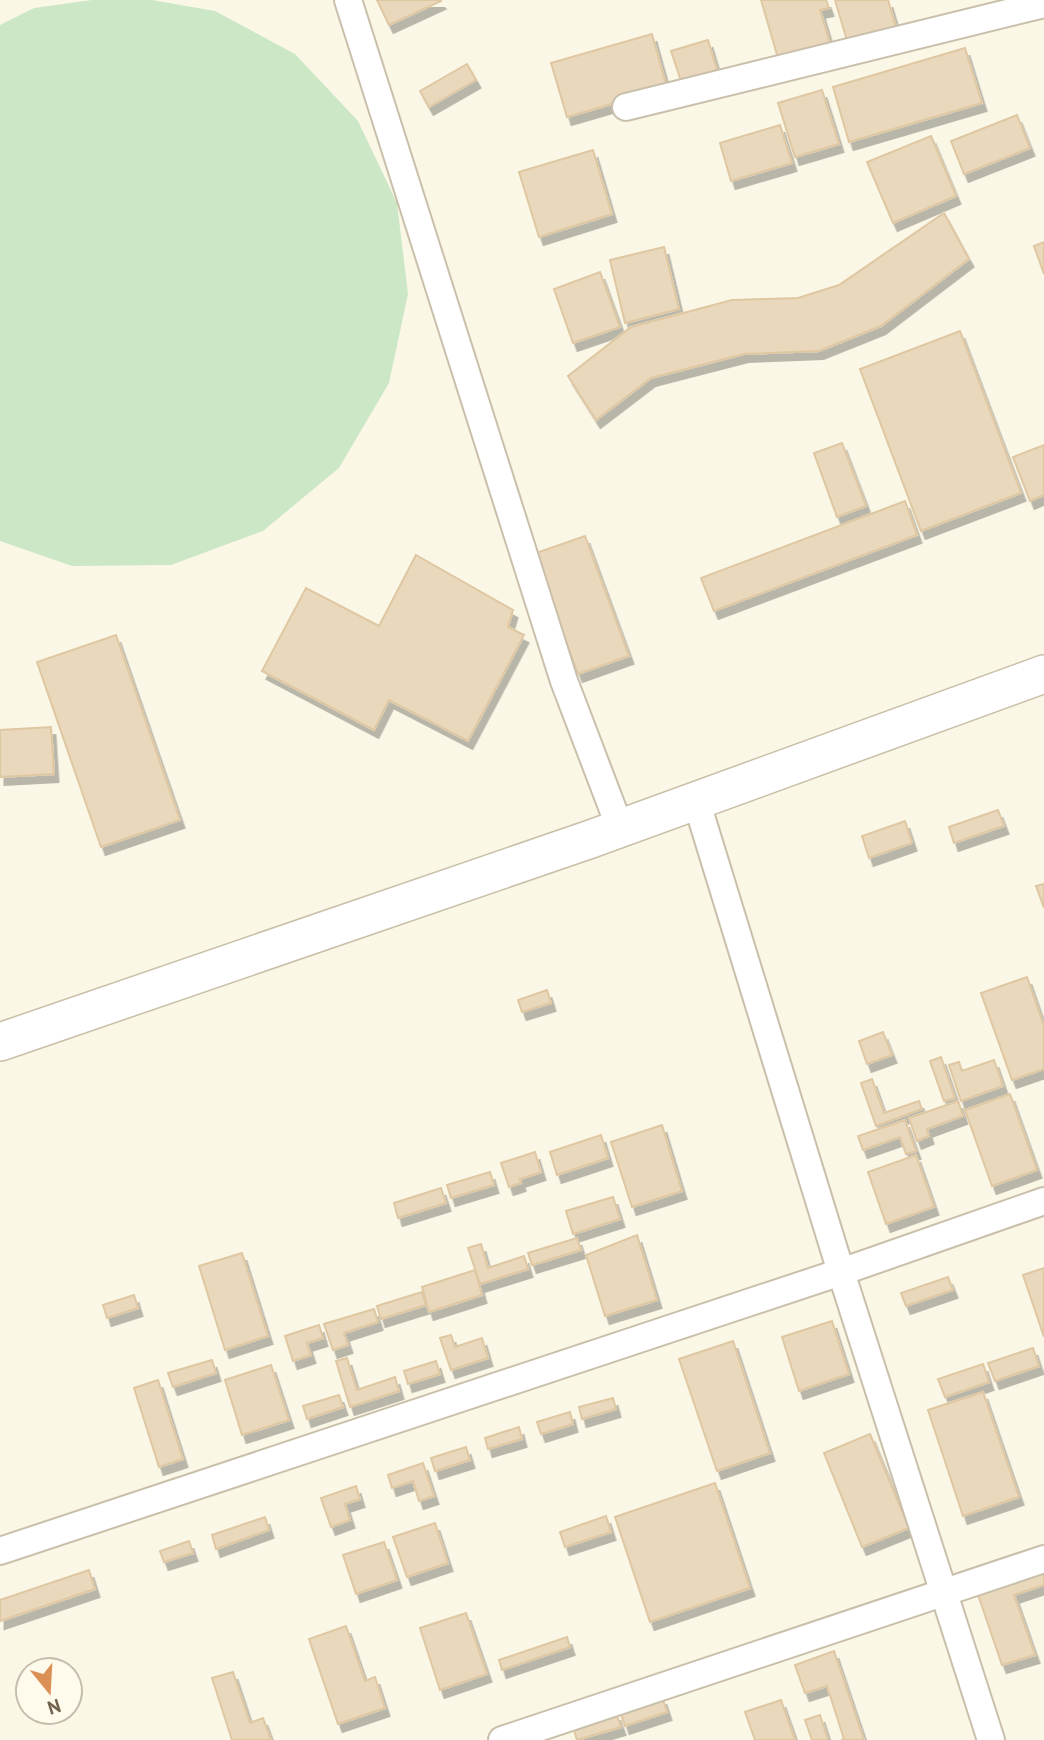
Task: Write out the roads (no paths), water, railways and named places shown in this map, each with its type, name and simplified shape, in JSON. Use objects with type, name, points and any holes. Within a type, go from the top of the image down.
[{"type":"main road","points":[[0,1042],[620,828],[1044,674]]},
{"type":"street","points":[[348,0],[564,681],[620,828]]},
{"type":"street","points":[[626,107],[1044,4]]},
{"type":"street","points":[[696,800],[841,1272],[990,1740]]},
{"type":"street","points":[[0,1551],[841,1272],[1044,1201]]},
{"type":"street","points":[[502,1740],[943,1595],[1044,1559]]}]
